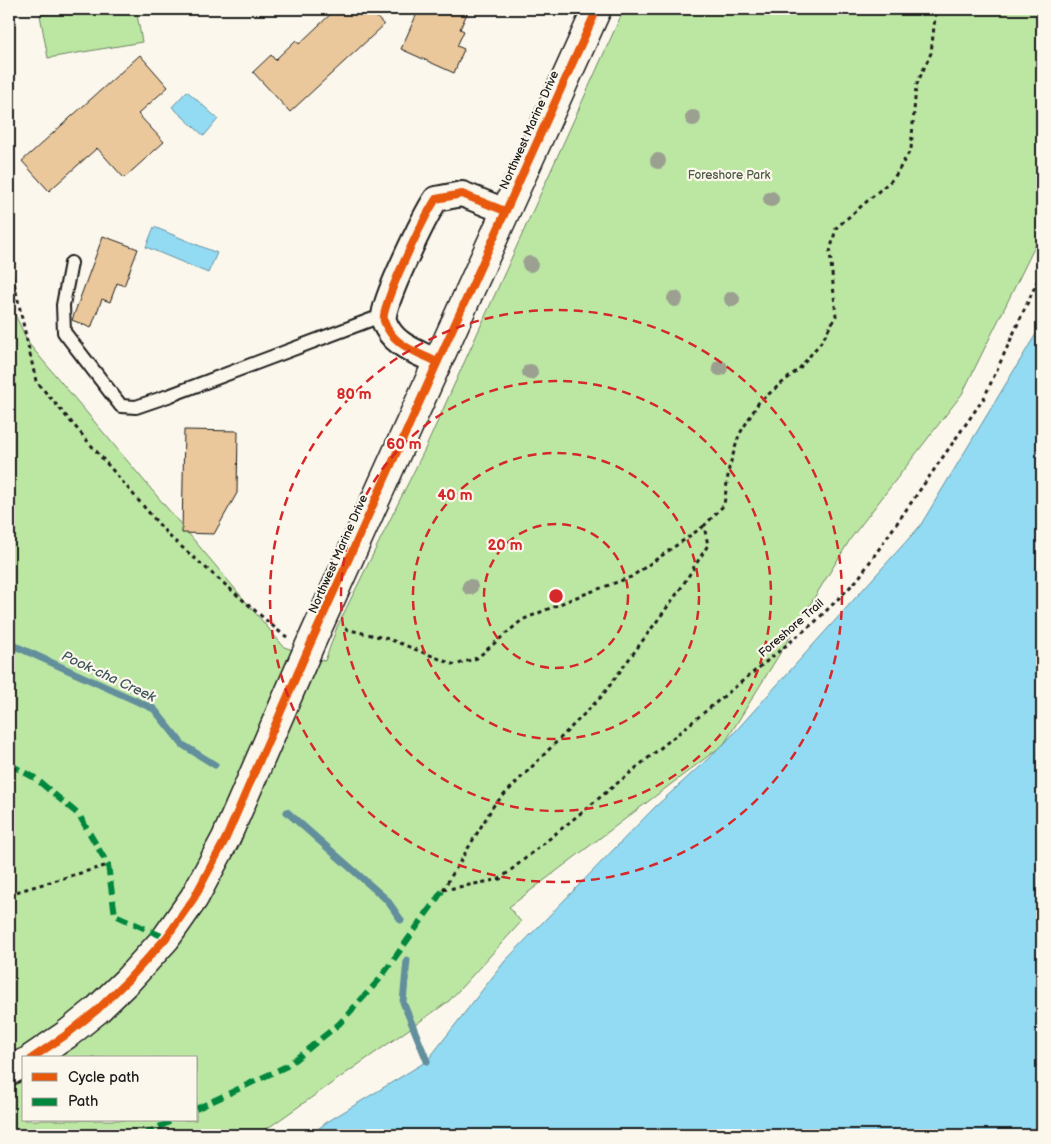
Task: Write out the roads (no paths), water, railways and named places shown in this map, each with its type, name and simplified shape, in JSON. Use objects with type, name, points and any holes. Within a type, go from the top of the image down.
[{"type":"street","name":"Northwest Marine Drive","points":[[35,1056],[66,1035],[97,1010],[128,980],[166,938],[194,898],[226,838],[308,647],[596,9]]},
{"type":"street","points":[[437,362],[406,348],[393,338],[383,320],[384,308],[403,265],[436,199],[462,194],[504,211]]},
{"type":"street","points":[[9,1072],[22,1064]]},
{"type":"lane","points":[[71,263],[63,305],[64,332],[122,406],[136,407],[373,319],[383,320]]},
{"type":"water","points":[[187,91],[218,119],[204,136],[172,107]]},
{"type":"water","points":[[154,227],[217,253],[208,273],[146,247]]},
{"type":"water","points":[[1042,324],[1042,1135],[310,1135],[327,1122],[427,1061],[505,961],[654,808],[724,744],[920,526]]},
{"type":"waterway","name":"Pook-cha Creek","points":[[9,637],[15,646],[154,709],[183,745],[215,765]]},
{"type":"waterway","name":"Pook-cha Creek","points":[[287,812],[387,900],[401,920]]},
{"type":"waterway","name":"Pook-cha Creek","points":[[407,960],[403,1002],[427,1061]]},
{"type":"park label","name":"Foreshore Park","points":[[729,175]]}]
